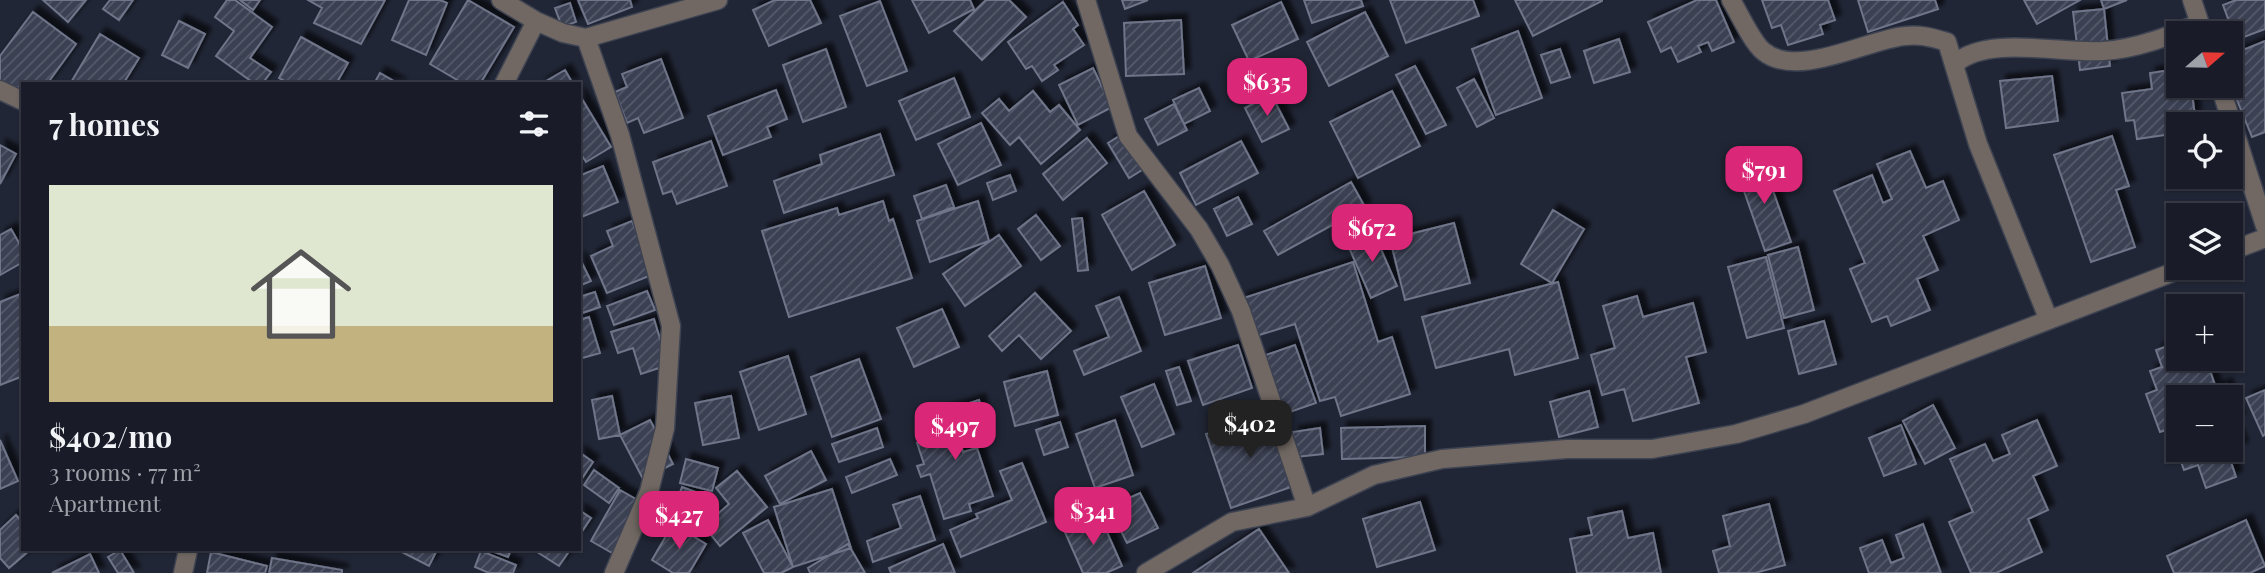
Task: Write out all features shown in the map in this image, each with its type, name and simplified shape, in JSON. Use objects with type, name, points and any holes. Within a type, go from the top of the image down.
[{"type":"street","points":[[501,0],[536,21],[563,33],[586,38],[718,0]]},
{"type":"street","points":[[1086,0],[1128,136],[1199,229],[1220,265],[1241,312],[1307,507]]},
{"type":"street","points":[[1731,0],[1763,51],[1793,61],[1831,57],[1902,36],[1923,35],[1947,42],[1956,63],[1978,144],[2048,318]]},
{"type":"street","points":[[2192,0],[2200,21]]},
{"type":"street","points":[[505,82],[536,21]]},
{"type":"street","points":[[586,38],[620,135],[671,326],[665,428],[649,492],[614,573]]},
{"type":"street","points":[[1956,63],[1982,49],[2102,51],[2141,46],[2166,39]]},
{"type":"street","points":[[0,90],[21,101]]},
{"type":"street","points":[[2224,98],[2265,226]]},
{"type":"street","points":[[2243,246],[2265,238]]},
{"type":"street","points":[[1146,573],[1232,522],[1307,507],[1374,475],[1443,458],[1567,449],[1652,449],[1735,434],[1804,414],[2166,275]]},
{"type":"street","points":[[183,573],[188,551]]},
{"type":"building","points":[[43,0],[86,0],[68,22]]},
{"type":"building","points":[[110,0],[133,0],[119,20],[103,9]]},
{"type":"building","points":[[227,0],[235,0],[272,27],[250,58],[271,72],[264,82],[252,82],[216,56],[234,31],[215,17]]},
{"type":"building","points":[[240,0],[260,0],[253,10]]},
{"type":"building","points":[[308,0],[385,0],[361,44],[314,23],[322,8]]},
{"type":"building","points":[[409,0],[440,0],[447,3],[426,55],[392,40]]},
{"type":"building","points":[[468,0],[514,27],[481,82],[461,82],[430,64]]},
{"type":"building","points":[[578,0],[630,0],[632,7],[588,24]]},
{"type":"building","points":[[775,0],[810,0],[821,23],[769,46],[753,10]]},
{"type":"building","points":[[912,0],[970,0],[974,9],[929,33]]},
{"type":"building","points":[[986,0],[1009,0],[1026,17],[982,60],[954,31]]},
{"type":"building","points":[[1122,0],[1148,0],[1125,9]]},
{"type":"building","points":[[1304,0],[1361,0],[1363,6],[1312,23]]},
{"type":"building","points":[[1390,0],[1473,0],[1479,16],[1406,43]]},
{"type":"building","points":[[1515,0],[1602,0],[1602,1],[1533,36]]},
{"type":"building","points":[[1697,0],[1716,0],[1734,42],[1712,51],[1708,42],[1698,46],[1701,52],[1678,62],[1671,47],[1661,52],[1648,22]]},
{"type":"building","points":[[1762,0],[1828,0],[1835,20],[1820,25],[1823,34],[1788,45],[1781,25],[1772,28]]},
{"type":"building","points":[[1858,0],[1935,0],[1938,9],[1868,32]]},
{"type":"building","points":[[2024,0],[2080,0],[2037,24]]},
{"type":"building","points":[[2101,0],[2127,0],[2104,9]]},
{"type":"building","points":[[2236,0],[2265,0],[2265,29],[2244,37],[2244,21],[2229,21],[2223,5]]},
{"type":"building","points":[[880,1],[907,71],[867,86],[840,16]]},
{"type":"building","points":[[1063,2],[1078,25],[1073,29],[1084,45],[1054,65],[1058,70],[1042,81],[1032,66],[1026,69],[1008,42]]},
{"type":"building","points":[[1281,2],[1298,39],[1249,61],[1232,25]]},
{"type":"building","points":[[570,3],[576,22],[562,27],[555,8]]},
{"type":"building","points":[[2104,9],[2110,66],[2080,70],[2073,12]]},
{"type":"building","points":[[33,12],[76,44],[48,82],[21,82],[21,97],[0,81],[0,56]]},
{"type":"building","points":[[1365,12],[1388,56],[1329,86],[1307,42]]},
{"type":"building","points":[[1181,20],[1184,74],[1126,76],[1124,23]]},
{"type":"building","points":[[179,21],[205,34],[188,68],[162,55]]},
{"type":"building","points":[[1518,31],[1542,98],[1496,115],[1472,49]]},
{"type":"building","points":[[100,34],[139,58],[124,82],[71,82]]},
{"type":"building","points":[[301,37],[348,63],[337,82],[286,82],[279,78]]},
{"type":"building","points":[[1619,39],[1630,72],[1594,83],[1584,51]]},
{"type":"building","points":[[2265,41],[2265,132],[2252,137],[2236,98],[2244,98],[2244,50]]},
{"type":"building","points":[[826,49],[846,107],[803,122],[783,65]]},
{"type":"building","points":[[1560,49],[1570,77],[1551,83],[1541,55]]},
{"type":"building","points":[[661,59],[683,118],[644,133],[638,118],[627,123],[615,92],[627,87],[622,74]]},
{"type":"building","points":[[1415,66],[1446,125],[1426,134],[1396,75]]},
{"type":"building","points":[[1093,68],[1112,107],[1078,125],[1059,85]]},
{"type":"building","points":[[565,70],[572,82],[544,82]]},
{"type":"building","points":[[2166,71],[2166,98],[2193,98],[2194,112],[2166,112],[2166,135],[2137,139],[2134,120],[2126,121],[2122,93],[2152,89],[2150,73]]},
{"type":"building","points":[[380,73],[396,82],[375,82]]},
{"type":"building","points":[[2052,76],[2058,121],[2006,128],[2000,81]]},
{"type":"building","points":[[954,78],[970,117],[916,140],[899,101]]},
{"type":"building","points":[[1474,79],[1494,118],[1477,127],[1457,88]]},
{"type":"building","points":[[1199,88],[1210,111],[1184,124],[1173,100]]},
{"type":"building","points":[[776,90],[787,119],[767,127],[771,137],[723,155],[708,116]]},
{"type":"building","points":[[1033,91],[1050,112],[1059,105],[1080,130],[1041,164],[1019,137],[1010,145],[982,113],[999,99],[1009,111]]},
{"type":"building","points":[[1392,91],[1420,146],[1358,178],[1330,122]]},
{"type":"building","points":[[1271,94],[1289,129],[1262,142],[1245,108]]},
{"type":"building","points":[[581,97],[611,147],[586,162],[581,154]]},
{"type":"building","points":[[1174,104],[1187,130],[1158,145],[1145,119]]},
{"type":"building","points":[[981,123],[1001,165],[958,185],[938,144]]},
{"type":"building","points":[[880,134],[894,175],[784,213],[774,181],[822,164],[820,155]]},
{"type":"building","points":[[1121,135],[1142,170],[1129,178],[1108,143]]},
{"type":"building","points":[[2112,136],[2129,186],[2116,190],[2135,247],[2091,262],[2054,155]]},
{"type":"building","points":[[1087,138],[1107,163],[1063,200],[1043,174]]},
{"type":"building","points":[[711,141],[727,186],[677,204],[672,191],[663,194],[653,162]]},
{"type":"building","points":[[1241,141],[1258,173],[1196,205],[1180,173]]},
{"type":"building","points":[[0,145],[16,154],[0,184]]},
{"type":"building","points":[[1910,151],[1926,188],[1943,181],[1959,220],[1923,236],[1938,270],[1917,279],[1930,310],[1891,326],[1887,316],[1872,322],[1850,269],[1865,263],[1834,191],[1872,175],[1883,203],[1892,199],[1877,164]]},
{"type":"building","points":[[1763,162],[1791,242],[1765,251],[1737,171]]},
{"type":"building","points":[[603,166],[618,202],[581,217],[581,175]]},
{"type":"building","points":[[1010,175],[1016,191],[993,200],[987,183]]},
{"type":"building","points":[[1351,182],[1365,207],[1278,255],[1264,231]]},
{"type":"building","points":[[946,185],[954,207],[922,219],[914,196]]},
{"type":"building","points":[[1144,191],[1175,245],[1132,270],[1102,215]]},
{"type":"building","points":[[1238,197],[1252,224],[1227,236],[1214,209]]},
{"type":"building","points":[[883,201],[889,221],[893,219],[912,278],[789,317],[762,231],[837,208],[839,215]]},
{"type":"building","points":[[978,201],[989,241],[930,262],[917,221]]},
{"type":"building","points":[[1553,210],[1584,229],[1552,283],[1521,264]]},
{"type":"building","points":[[1036,215],[1060,246],[1041,260],[1018,229]]},
{"type":"building","points":[[1082,218],[1088,270],[1078,271],[1072,219]]},
{"type":"building","points":[[632,221],[654,274],[607,293],[591,256],[613,246],[607,231]]},
{"type":"building","points":[[1454,223],[1470,283],[1405,300],[1390,239]]},
{"type":"building","points":[[11,229],[21,246],[21,263],[0,275],[0,235]]},
{"type":"building","points":[[1373,231],[1397,286],[1371,298],[1347,243]]},
{"type":"building","points":[[999,235],[1021,266],[965,306],[943,274]]},
{"type":"building","points":[[1798,247],[1814,310],[1784,318],[1768,255]]},
{"type":"building","points":[[1766,257],[1784,328],[1747,338],[1728,267]]},
{"type":"building","points":[[581,261],[591,281],[581,285]]},
{"type":"building","points":[[1353,262],[1378,342],[1392,337],[1410,394],[1341,416],[1335,397],[1320,401],[1295,324],[1253,337],[1241,299]]},
{"type":"building","points":[[1205,266],[1221,318],[1165,335],[1149,283]]},
{"type":"building","points":[[1558,282],[1578,358],[1515,375],[1509,349],[1436,368],[1422,317]]},
{"type":"building","points":[[647,291],[655,310],[614,325],[607,306]]},
{"type":"building","points":[[595,292],[600,307],[581,313],[581,296]]},
{"type":"building","points":[[1035,293],[1071,331],[1041,359],[1019,335],[1002,351],[989,336]]},
{"type":"building","points":[[21,294],[21,377],[0,385],[0,302]]},
{"type":"building","points":[[1637,296],[1643,317],[1693,303],[1706,352],[1686,357],[1699,403],[1633,421],[1624,389],[1602,395],[1591,355],[1615,348],[1603,306]]},
{"type":"building","points":[[1119,297],[1141,351],[1084,375],[1074,351],[1109,337],[1096,306]]},
{"type":"building","points":[[942,309],[959,347],[914,367],[897,328]]},
{"type":"building","points":[[589,317],[600,353],[581,358],[581,319]]},
{"type":"building","points":[[654,319],[668,365],[641,374],[633,348],[618,353],[611,332]]},
{"type":"building","points":[[1824,321],[1836,364],[1799,374],[1788,331]]},
{"type":"building","points":[[1238,345],[1252,388],[1203,405],[1188,361]]},
{"type":"building","points":[[1295,345],[1316,403],[1284,414],[1263,356]]},
{"type":"building","points":[[2166,347],[2166,371],[2210,371],[2215,385],[2166,385],[2166,430],[2160,432],[2146,394],[2157,390],[2150,371],[2162,367],[2156,350]]},
{"type":"building","points":[[788,356],[806,414],[759,430],[740,372]]},
{"type":"building","points":[[859,359],[881,419],[832,437],[811,377]]},
{"type":"building","points":[[1179,367],[1191,401],[1177,405],[1166,371]]},
{"type":"building","points":[[1047,371],[1058,415],[1015,426],[1004,382]]},
{"type":"building","points":[[1154,384],[1174,434],[1142,447],[1121,397]]},
{"type":"building","points":[[2265,390],[2265,435],[2263,436],[2246,398]]},
{"type":"building","points":[[1589,391],[1598,427],[1559,437],[1550,402]]},
{"type":"building","points":[[612,396],[620,435],[599,439],[592,400]]},
{"type":"building","points":[[731,396],[739,438],[703,445],[695,403]]},
{"type":"building","points":[[979,400],[985,420],[956,429],[963,452],[977,448],[993,496],[969,504],[971,511],[944,519],[930,474],[921,477],[917,466],[924,464],[917,443],[941,435],[935,414]]},
{"type":"building","points":[[1933,405],[1955,448],[1925,464],[1903,421]]},
{"type":"building","points":[[1269,412],[1294,486],[1231,508],[1206,434]]},
{"type":"building","points":[[650,420],[673,464],[643,479],[620,435]]},
{"type":"building","points":[[1115,420],[1133,475],[1095,488],[1076,434]]},
{"type":"building","points":[[2037,420],[2057,466],[2033,476],[2048,510],[2028,519],[2042,552],[1996,573],[1971,573],[1949,522],[1973,512],[1950,459],[1985,444],[1993,461],[2010,454],[2002,435]]},
{"type":"building","points":[[1060,422],[1068,447],[1044,455],[1036,430]]},
{"type":"building","points":[[1901,425],[1916,464],[1884,476],[1869,438]]},
{"type":"building","points":[[1425,426],[1425,457],[1342,459],[1341,428]]},
{"type":"building","points":[[877,428],[883,447],[839,462],[832,444]]},
{"type":"building","points":[[1320,428],[1323,454],[1296,457],[1293,432]]},
{"type":"building","points":[[0,440],[18,481],[0,489]]},
{"type":"building","points":[[811,451],[826,480],[780,504],[765,476]]},
{"type":"building","points":[[581,453],[593,462],[581,480]]},
{"type":"building","points":[[686,459],[718,468],[712,491],[680,483]]},
{"type":"building","points":[[890,459],[897,475],[852,493],[846,477]]},
{"type":"building","points":[[2181,462],[2231,462],[2236,477],[2206,488],[2198,465],[2184,470]]},
{"type":"building","points":[[1022,463],[1046,522],[961,557],[950,530],[978,518],[976,514],[1012,500],[1000,471]]},
{"type":"building","points":[[594,470],[619,488],[609,503],[584,485]]},
{"type":"building","points":[[737,471],[767,507],[720,546],[704,526],[729,504],[716,488]]},
{"type":"building","points":[[682,487],[701,494],[692,518],[673,511]]},
{"type":"building","points":[[832,489],[851,548],[793,567],[774,507]]},
{"type":"building","points":[[620,490],[641,502],[612,553],[591,541]]},
{"type":"building","points":[[1140,493],[1158,528],[1127,543],[1109,507]]},
{"type":"building","points":[[920,496],[935,540],[873,562],[867,541],[901,528],[893,505]]},
{"type":"building","points":[[1420,502],[1435,550],[1377,567],[1363,519]]},
{"type":"building","points":[[1769,504],[1785,565],[1755,573],[1719,573],[1713,551],[1730,546],[1723,516]]},
{"type":"building","points":[[581,511],[591,518],[581,533]]},
{"type":"building","points":[[1622,511],[1628,538],[1653,533],[1661,573],[1577,573],[1570,539],[1592,535],[1588,518]]},
{"type":"building","points":[[1099,514],[1122,566],[1106,573],[1083,573],[1064,530]]},
{"type":"building","points":[[16,515],[21,521],[21,551],[29,551],[9,568],[0,558],[0,530]]},
{"type":"building","points":[[768,520],[793,567],[781,573],[764,573],[743,533]]},
{"type":"building","points":[[2246,520],[2265,566],[2250,573],[2174,573],[2167,556]]},
{"type":"building","points":[[673,524],[706,544],[689,573],[673,573],[652,560]]},
{"type":"building","points":[[1923,524],[1941,573],[1869,573],[1860,548],[1882,540],[1891,563],[1904,558],[1896,535]]},
{"type":"building","points":[[1259,529],[1289,573],[1193,573]]},
{"type":"building","points":[[848,544],[865,573],[810,573],[808,568]]},
{"type":"building","points":[[943,544],[955,573],[891,573],[889,568]]},
{"type":"building","points":[[121,551],[134,573],[118,573],[108,557]]},
{"type":"building","points":[[400,551],[436,551],[429,566]]},
{"type":"building","points":[[481,551],[516,565],[513,573],[489,573],[475,567]]},
{"type":"building","points":[[492,551],[511,551],[508,557]]},
{"type":"building","points":[[536,551],[569,551],[559,566]]},
{"type":"building","points":[[211,552],[267,566],[265,573],[207,573]]},
{"type":"building","points":[[90,554],[99,573],[52,573]]},
{"type":"building","points":[[272,558],[342,570],[342,573],[269,573]]}]
